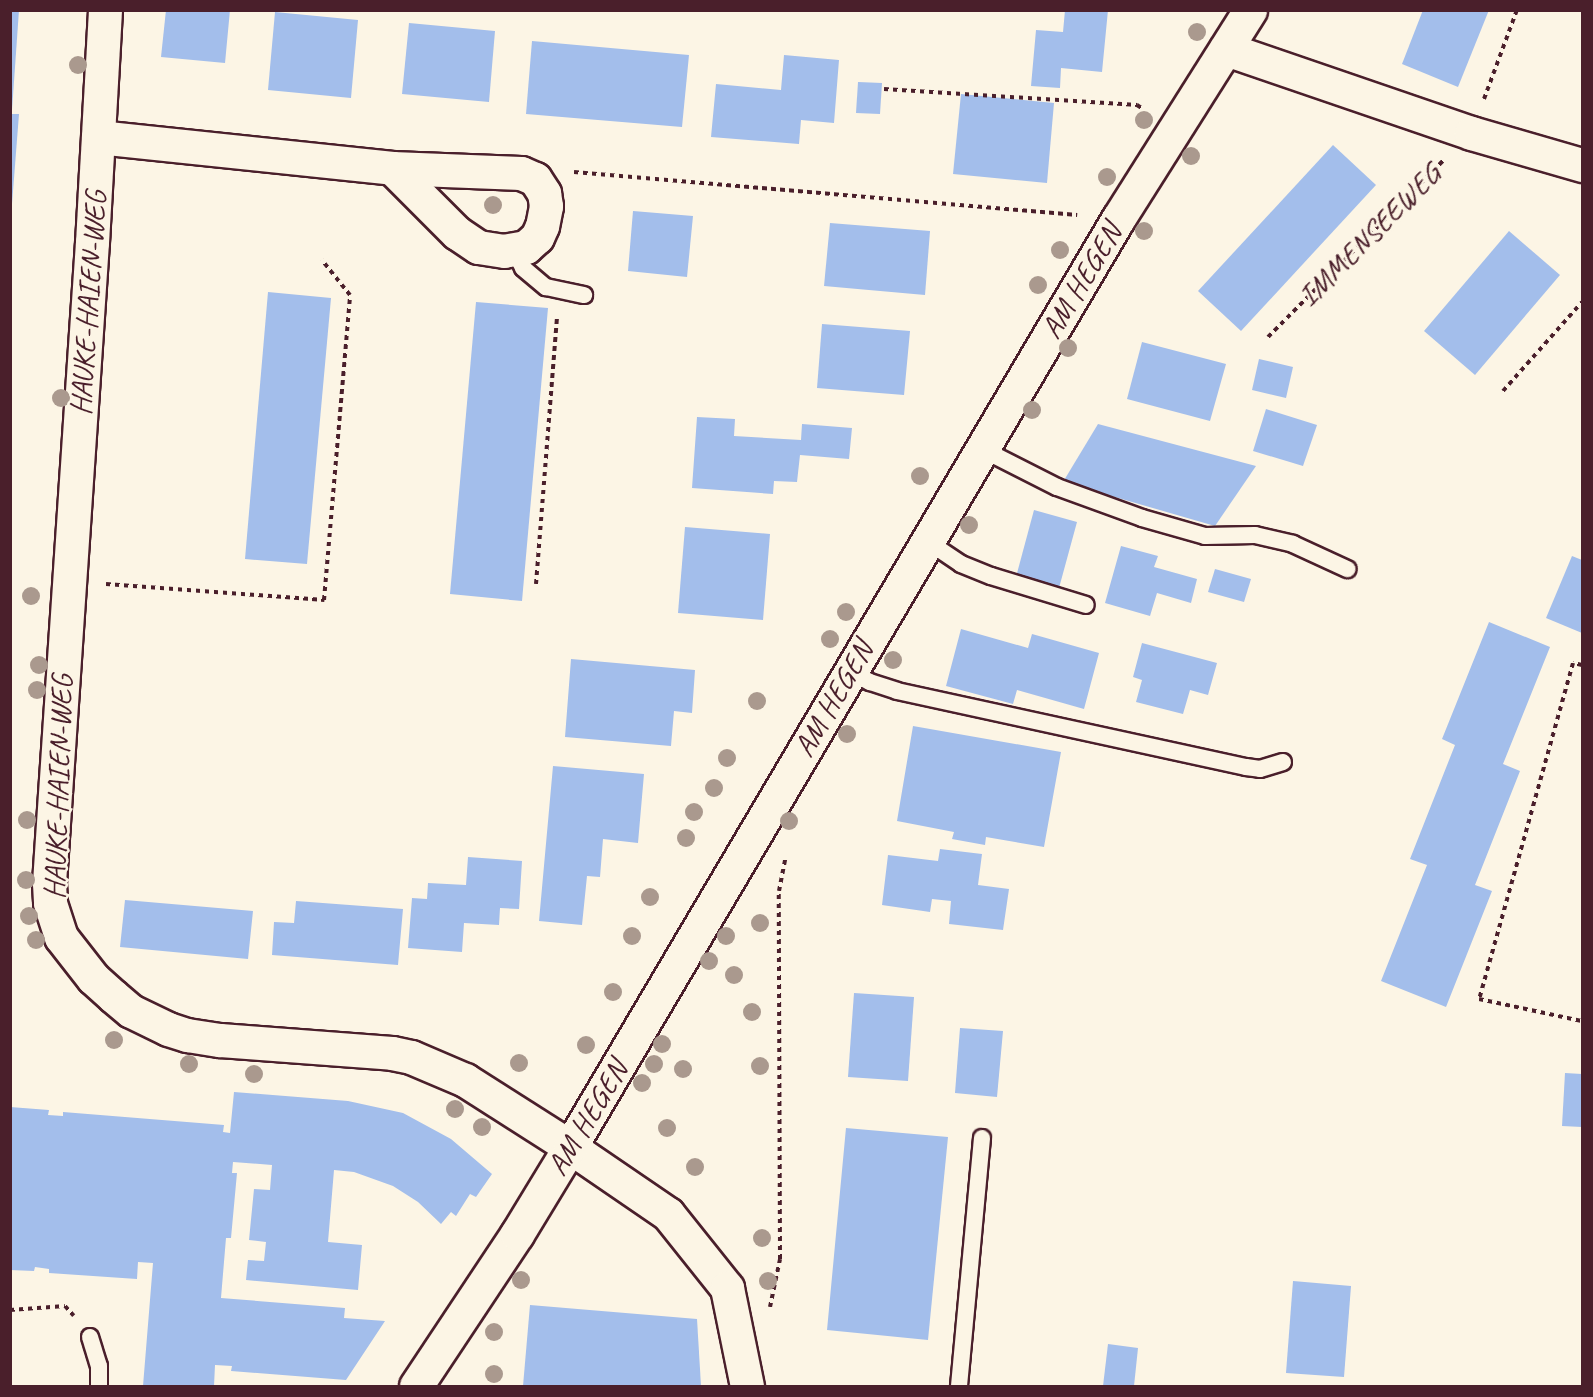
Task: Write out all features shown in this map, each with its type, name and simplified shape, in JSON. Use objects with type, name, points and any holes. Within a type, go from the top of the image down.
[{"type":"street","name":"HAUKE-HAIEN-WEG","points":[[105,10],[50,903],[61,937],[93,978],[131,1011],[159,1025],[187,1035],[392,1053],[411,1057],[465,1080],[570,1147],[668,1214],[727,1288],[747,1386]]},
{"type":"street","name":"AM HEGEN","points":[[416,1386],[517,1234],[570,1147],[1118,219],[1250,10]]},
{"type":"street","name":"IMMENSEEWEG","points":[[1226,49],[1471,133],[1582,165]]},
{"type":"street","points":[[98,137],[393,168],[521,172],[535,179],[544,193],[546,206],[542,226],[537,237],[526,247],[489,251],[458,233],[393,168]]},
{"type":"lane","points":[[514,250],[523,268],[538,282],[554,290],[584,295]]},
{"type":"lane","points":[[982,449],[1057,487],[1142,518],[1205,536],[1255,535],[1293,544],[1347,569]]},
{"type":"lane","points":[[927,541],[961,564],[1086,605]]},
{"type":"lane","points":[[850,671],[897,691],[1246,767],[1260,769],[1283,762]]},
{"type":"lane","points":[[959,1386],[982,1138]]},
{"type":"lane","points":[[90,1336],[99,1366],[99,1386]]},
{"type":"path","name":"IMMENSEEWEG","points":[[1268,338],[1471,133],[1517,10]]},
{"type":"path","points":[[884,89],[1137,105],[1177,127]]},
{"type":"path","points":[[535,179],[558,172],[600,173],[1118,219]]},
{"type":"path","points":[[69,581],[324,600],[350,295],[322,260]]},
{"type":"path","points":[[1503,391],[1582,302]]},
{"type":"path","points":[[536,584],[557,310]]},
{"type":"path","points":[[1582,665],[1573,663],[1479,999],[1582,1021]]},
{"type":"path","points":[[768,1317],[780,1259],[779,891],[785,857]]},
{"type":"path","points":[[10,1310],[65,1306],[90,1336]]},
{"type":"building","points":[[10,10],[19,10],[12,110],[10,109]]},
{"type":"building","points":[[166,10],[230,10],[225,63],[161,57]]},
{"type":"building","points":[[1065,10],[1108,10],[1102,72],[1061,68],[1060,88],[1031,86],[1036,30],[1063,32]]},
{"type":"building","points":[[1423,10],[1489,10],[1458,87],[1402,64]]},
{"type":"building","points":[[275,12],[358,20],[351,98],[268,90]]},
{"type":"building","points":[[409,23],[495,31],[489,102],[402,94]]},
{"type":"building","points":[[532,41],[689,55],[682,127],[526,114]]},
{"type":"building","points":[[784,55],[839,60],[834,123],[801,120],[799,144],[711,137],[716,84],[781,90]]},
{"type":"building","points":[[858,82],[882,83],[880,114],[856,113]]},
{"type":"building","points":[[961,94],[1054,103],[1047,183],[953,174]]},
{"type":"building","points":[[10,114],[19,114],[12,204],[10,204]]},
{"type":"building","points":[[1333,145],[1376,185],[1241,331],[1198,291]]},
{"type":"building","points":[[633,211],[693,216],[687,277],[628,271]]},
{"type":"building","points":[[830,223],[930,231],[925,295],[824,286]]},
{"type":"building","points":[[1509,231],[1560,275],[1475,375],[1424,331]]},
{"type":"building","points":[[268,292],[331,298],[307,564],[245,559]]},
{"type":"building","points":[[476,302],[548,308],[522,601],[450,594]]},
{"type":"building","points":[[822,324],[910,331],[904,395],[817,388]]},
{"type":"building","points":[[1142,342],[1226,364],[1210,421],[1127,399]]},
{"type":"building","points":[[1259,359],[1293,367],[1286,398],[1252,390]]},
{"type":"building","points":[[1266,409],[1317,425],[1303,466],[1253,451]]},
{"type":"building","points":[[697,417],[735,419],[734,436],[801,440],[802,424],[852,428],[849,459],[800,455],[797,482],[774,481],[773,494],[692,488]]},
{"type":"building","points":[[1098,424],[1256,466],[1215,526],[1063,482]]},
{"type":"building","points":[[1034,510],[1077,522],[1059,588],[1016,577]]},
{"type":"building","points":[[685,527],[770,534],[763,620],[678,613]]},
{"type":"building","points":[[1121,546],[1158,556],[1154,567],[1197,579],[1191,603],[1157,593],[1150,616],[1105,603]]},
{"type":"building","points":[[1572,556],[1582,560],[1582,633],[1546,618]]},
{"type":"building","points":[[1215,569],[1251,579],[1244,602],[1208,592]]},
{"type":"building","points":[[1489,622],[1550,647],[1503,764],[1520,771],[1475,885],[1492,891],[1446,1007],[1381,981],[1427,865],[1410,859],[1455,745],[1442,739]]},
{"type":"building","points":[[961,629],[1028,648],[1032,634],[1099,653],[1084,709],[1017,690],[1013,704],[946,686]]},
{"type":"building","points":[[1142,643],[1217,663],[1208,695],[1190,690],[1183,714],[1136,702],[1142,680],[1133,677]]},
{"type":"building","points":[[571,659],[695,670],[692,713],[674,711],[671,746],[565,737]]},
{"type":"building","points":[[913,726],[1061,752],[1044,847],[986,837],[985,845],[952,839],[954,832],[897,821]]},
{"type":"building","points":[[553,766],[644,774],[638,843],[603,839],[600,877],[587,876],[582,925],[539,921]]},
{"type":"building","points":[[940,849],[982,854],[978,885],[1009,889],[1003,930],[949,924],[951,901],[932,899],[930,912],[882,905],[888,855],[938,861]]},
{"type":"building","points":[[468,857],[522,861],[519,909],[500,908],[499,925],[464,923],[462,952],[408,948],[412,898],[427,899],[428,883],[466,885]]},
{"type":"building","points":[[125,900],[253,911],[248,959],[120,947]]},
{"type":"building","points":[[296,901],[403,909],[398,965],[272,955],[274,922],[294,923]]},
{"type":"building","points":[[854,993],[914,997],[908,1081],[848,1077]]},
{"type":"building","points":[[960,1028],[1003,1031],[997,1097],[955,1093]]},
{"type":"building","points":[[1565,1073],[1582,1074],[1582,1127],[1562,1126]]},
{"type":"building","points":[[234,1092],[348,1101],[403,1113],[451,1139],[492,1174],[476,1197],[470,1194],[456,1216],[451,1212],[441,1224],[418,1202],[393,1186],[354,1172],[334,1170],[328,1242],[362,1245],[358,1290],[246,1280],[248,1260],[264,1261],[266,1242],[249,1240],[254,1189],[270,1190],[272,1165],[233,1162],[232,1173],[237,1173],[231,1238],[226,1238],[221,1298],[345,1308],[344,1318],[385,1321],[346,1380],[231,1371],[232,1366],[215,1365],[214,1386],[143,1386],[153,1263],[138,1262],[137,1279],[49,1273],[49,1269],[35,1267],[34,1271],[10,1270],[10,1107],[49,1110],[48,1115],[63,1116],[63,1112],[224,1125],[223,1132],[230,1133]]},
{"type":"building","points":[[846,1128],[948,1137],[928,1340],[827,1330]]},
{"type":"building","points":[[1293,1281],[1351,1286],[1344,1377],[1286,1373]]},
{"type":"building","points":[[530,1305],[697,1319],[701,1386],[523,1386]]},
{"type":"building","points":[[1108,1344],[1138,1348],[1134,1386],[1103,1386]]}]
